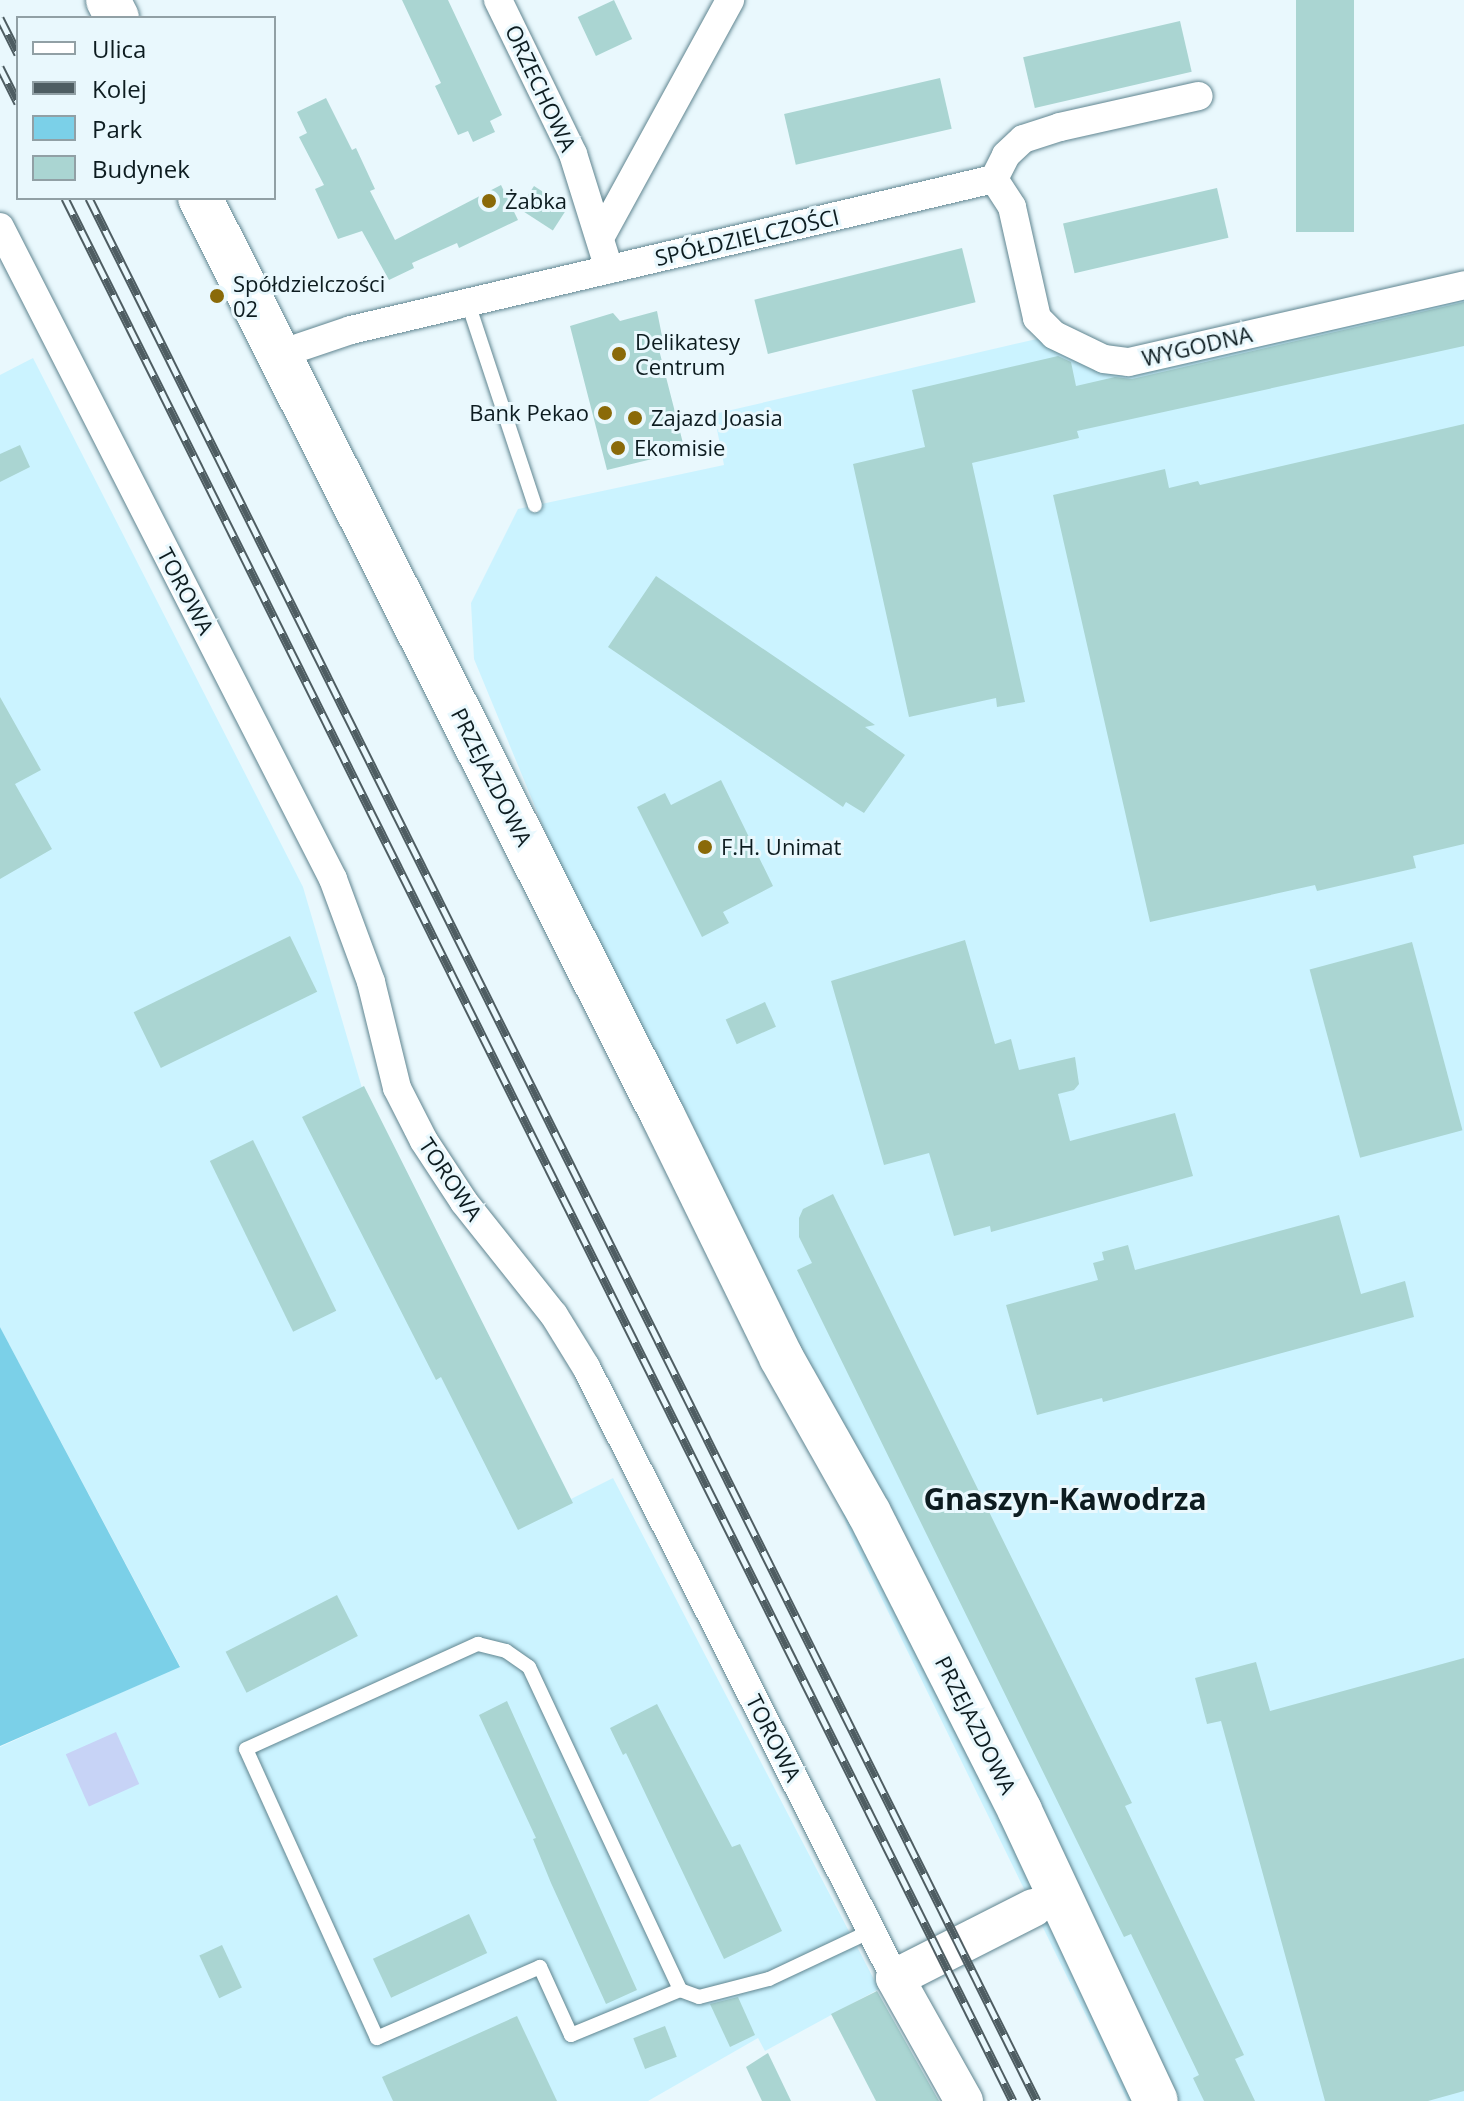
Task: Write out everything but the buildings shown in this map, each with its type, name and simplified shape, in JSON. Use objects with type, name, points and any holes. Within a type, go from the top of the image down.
[{"type":"main road","name":"PRZEJAZDOWA","points":[[201,200],[663,1116],[781,1357],[869,1513],[1020,1811],[1156,2101]]},
{"type":"main road","name":"PRZEJAZDOWA","points":[[781,1357],[852,1538],[1128,2101]]},
{"type":"street","name":"ORZECHOWA","points":[[498,0],[573,154],[609,269]]},
{"type":"street","points":[[601,236],[730,0]]},
{"type":"street","points":[[994,179],[1006,155],[1023,139],[1060,127],[1199,96]]},
{"type":"street","name":"SPÓŁDZIELCZOŚCI","points":[[277,355],[351,330],[994,179]]},
{"type":"street","name":"WYGODNA","points":[[994,179],[1012,207],[1037,318],[1054,335],[1104,359],[1129,362],[1464,285]]},
{"type":"street","name":"TOROWA","points":[[0,227],[333,879],[371,982],[397,1088],[424,1141],[464,1202],[554,1315],[586,1367],[895,1978],[964,2101]]},
{"type":"street","points":[[895,1978],[1033,1908]]},
{"type":"lane","points":[[468,303],[535,505]]},
{"type":"lane","points":[[680,1990],[529,1667],[506,1651],[478,1644],[246,1749],[377,2038],[540,1967],[571,2035],[680,1990],[699,1997],[769,1979],[871,1931]]},
{"type":"shaded area","points":[[1464,285],[1464,2101],[1128,2101],[852,1538],[781,1357],[663,1116],[474,659],[471,603],[518,509],[724,465],[714,414],[1054,335],[1104,359]]},
{"type":"shaded area","points":[[33,358],[303,887],[362,1088],[571,1499],[613,1478],[879,1989],[765,2051],[758,2038],[648,2101],[0,2101],[0,1747],[180,1666],[0,1327],[0,375]]},
{"type":"shaded area","points":[[116,1732],[139,1784],[89,1806],[66,1754]]},
{"type":"green space","points":[[0,1327],[180,1667],[0,1746]]},
{"type":"railway","points":[[0,18],[16,50]]},
{"type":"railway","points":[[0,67],[16,99]]},
{"type":"railway","points":[[66,200],[1013,2101]]},
{"type":"railway","points":[[90,200],[1037,2101]]},
{"type":"place","name":"Żabka","points":[[489,201]]},
{"type":"place","name":"Spółdzielczości 02","points":[[217,296]]},
{"type":"place","name":"Delikatesy Centrum","points":[[619,354]]},
{"type":"place","name":"Bank Pekao","points":[[605,413]]},
{"type":"place","name":"Zajazd Joasia","points":[[635,418]]},
{"type":"place","name":"Ekomisie","points":[[618,448]]},
{"type":"place","name":"F.H. Unimat","points":[[705,847]]},
{"type":"district","name":"Gnaszyn-Kawodrza","points":[[1065,1499]]}]
